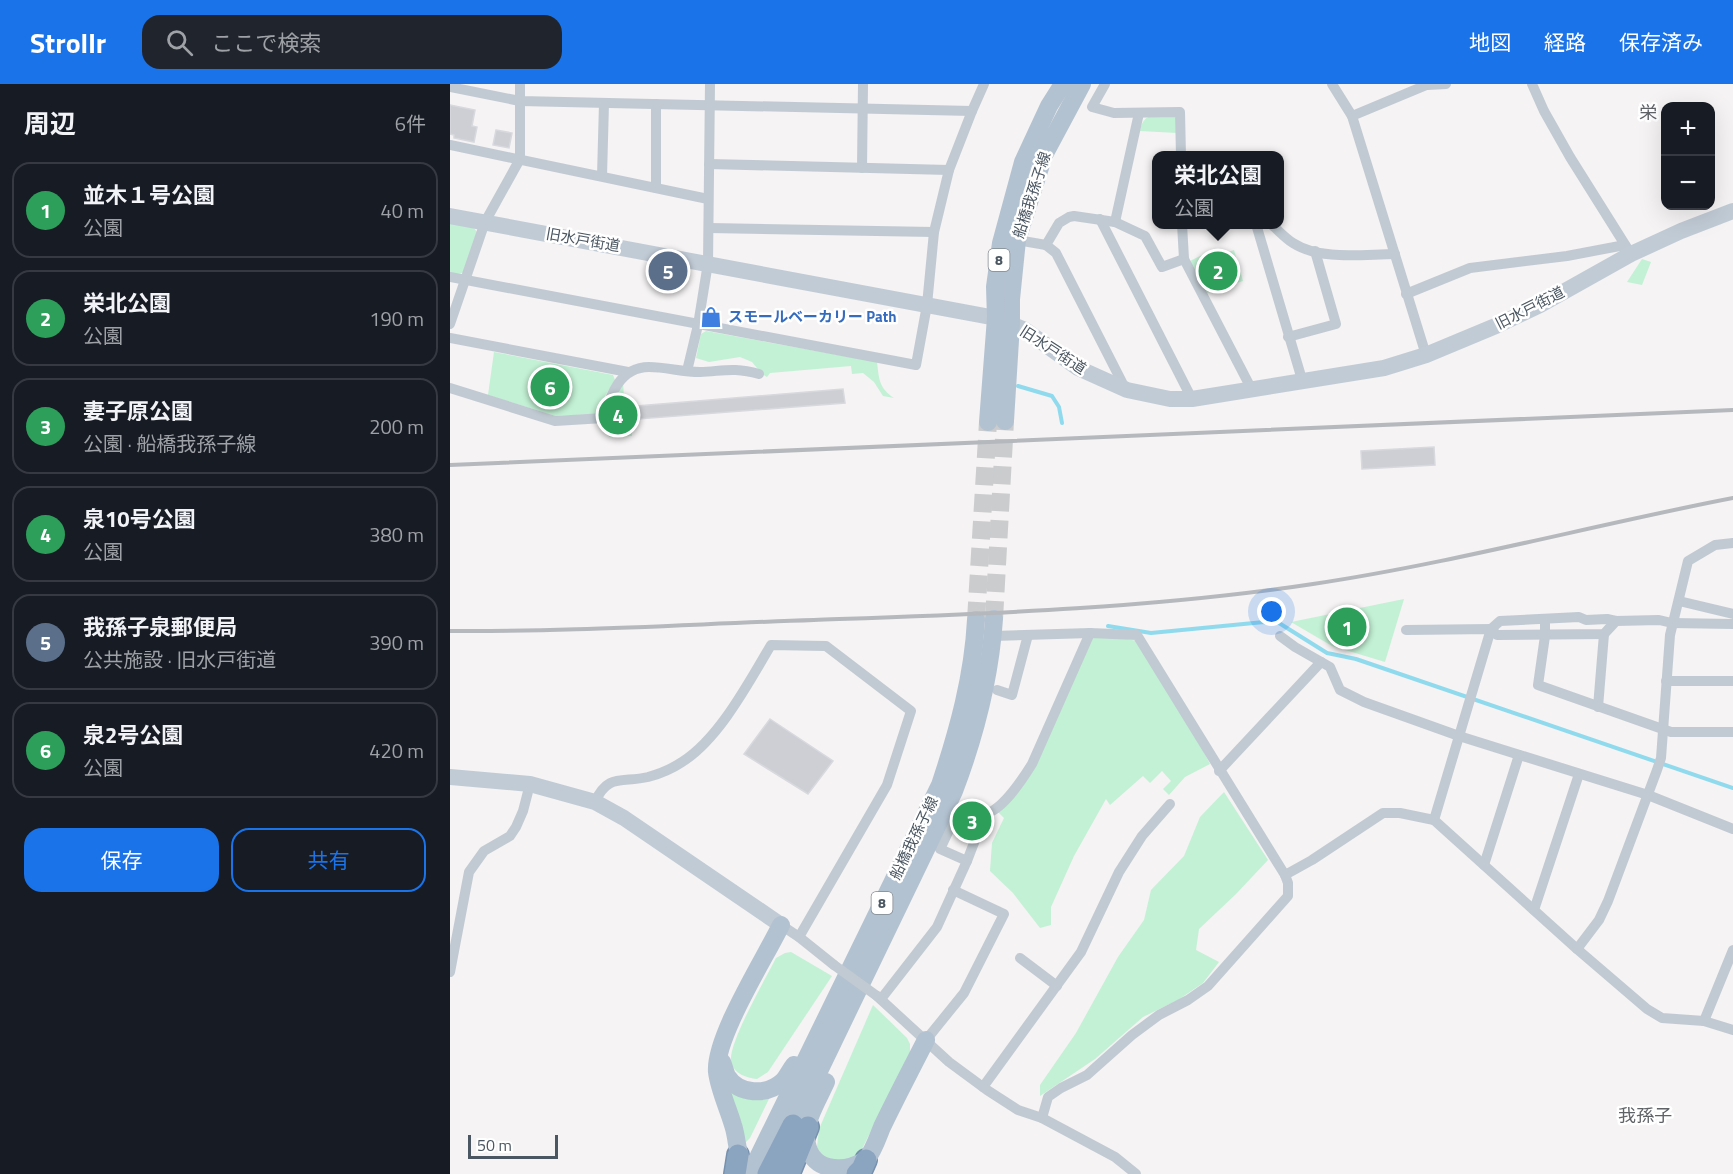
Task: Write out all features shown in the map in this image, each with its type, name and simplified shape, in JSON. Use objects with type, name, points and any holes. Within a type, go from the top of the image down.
[{"type":"highway","points":[[768,1174],[800,1126]]},
{"type":"highway","points":[[789,1174],[800,1126]]},
{"type":"main road","name":"船橋我孫子線","points":[[1004,321],[997,276],[1001,243],[1023,162],[1049,106],[1063,84]]},
{"type":"main road","name":"船橋我孫子線","points":[[996,422],[1004,321],[1011,299],[1017,240],[1044,154],[1082,84]]},
{"type":"main road","name":"船橋我孫子線","points":[[742,1169],[835,1000],[940,785],[952,750],[969,680],[976,620]]},
{"type":"main road","name":"船橋我孫子線","points":[[800,1126],[855,998],[934,848],[978,718],[994,628]]},
{"type":"main road","points":[[742,1169],[735,1131],[717,1073],[726,1032],[781,926]]},
{"type":"main road","points":[[722,1045],[722,1061],[727,1075],[734,1083],[745,1090],[767,1090],[784,1081],[835,1000]]},
{"type":"main road","points":[[800,1126],[812,1157],[824,1169],[840,1174],[862,1167],[926,1040]]},
{"type":"street","points":[[450,324],[485,222],[520,159],[520,84]]},
{"type":"street","points":[[687,371],[698,325],[708,263],[710,84]]},
{"type":"street","points":[[862,168],[863,84]]},
{"type":"street","points":[[450,278],[916,365],[927,305],[934,232],[950,170],[984,84]]},
{"type":"street","points":[[1049,106],[1054,84]]},
{"type":"street","points":[[1105,84],[1092,107],[1114,113],[1180,112],[1181,151]]},
{"type":"street","points":[[1332,84],[1352,116],[1426,355]]},
{"type":"street","points":[[1352,116],[1428,84],[1446,84]]},
{"type":"street","points":[[1406,294],[1470,268],[1628,249],[1570,157],[1544,111],[1532,84]]},
{"type":"street","points":[[450,87],[520,101],[972,111]]},
{"type":"street","points":[[602,176],[604,103]]},
{"type":"street","points":[[656,104],[656,188]]},
{"type":"street","points":[[1115,222],[1139,113]]},
{"type":"street","points":[[450,145],[708,199]]},
{"type":"street","points":[[709,164],[950,170]]},
{"type":"street","name":"旧水戸街道","points":[[450,216],[708,263],[1004,321],[1025,330],[1078,368],[1127,390],[1170,399],[1192,399],[1384,368],[1426,355],[1540,305],[1628,249],[1733,211]]},
{"type":"street","points":[[1046,245],[1059,223],[1074,216],[1115,222],[1145,236],[1162,267],[1184,259]]},
{"type":"street","points":[[1100,219],[1192,399]]},
{"type":"street","points":[[709,228],[934,232]]},
{"type":"street","points":[[1182,229],[1184,259],[1252,390]]},
{"type":"street","points":[[1257,229],[1303,382]]},
{"type":"street","points":[[1276,229],[1292,243],[1315,251],[1334,254],[1395,254]]},
{"type":"street","points":[[1017,240],[1046,245],[1056,253],[1127,390]]},
{"type":"street","points":[[1288,337],[1336,324],[1315,251]]},
{"type":"street","points":[[450,339],[628,372],[647,367],[687,371],[739,368],[759,374]]},
{"type":"street","points":[[450,388],[555,421],[604,418],[609,398],[628,372]]},
{"type":"street","points":[[1577,949],[1599,920],[1608,901],[1661,758],[1670,635],[1688,561],[1715,545],[1733,543]]},
{"type":"street","points":[[1679,601],[1733,614]]},
{"type":"street","points":[[1406,630],[1491,628],[1500,621],[1579,617],[1586,620],[1659,620],[1672,623],[1733,624]]},
{"type":"street","points":[[1545,620],[1538,686],[1671,732],[1733,732]]},
{"type":"street","points":[[1598,707],[1604,634],[1616,621]]},
{"type":"street","points":[[994,628],[1028,635],[1090,633],[1137,635],[1288,883],[1288,896],[1208,986],[1188,1000],[1159,1015],[1132,1035],[1087,1075],[1060,1088],[1048,1097],[1042,1118]]},
{"type":"street","points":[[1491,628],[1497,635],[1604,634]]},
{"type":"street","points":[[1434,820],[1491,628]]},
{"type":"street","points":[[967,861],[934,848],[958,811],[988,813],[1006,800],[1023,781],[1090,633]]},
{"type":"street","points":[[997,690],[1012,695],[1028,635]]},
{"type":"street","points":[[1280,636],[1330,667],[1340,690],[1364,702],[1460,736],[1648,795],[1733,829]]},
{"type":"street","points":[[595,802],[605,785],[614,780],[649,777],[682,762],[708,741],[741,696],[771,645],[826,646],[911,711],[887,785],[799,937]]},
{"type":"street","points":[[1219,771],[1321,662]]},
{"type":"street","points":[[1666,681],[1733,681]]},
{"type":"street","points":[[1484,865],[1519,755]]},
{"type":"street","points":[[1534,910],[1579,774]]},
{"type":"street","points":[[450,777],[530,784],[595,802],[633,824],[799,937],[879,998],[949,1062],[983,1087],[1018,1110],[1042,1118],[1115,1157],[1136,1174]]},
{"type":"street","points":[[450,972],[469,872],[484,851],[510,836],[516,828],[530,784]]},
{"type":"street","points":[[983,1087],[1081,952],[1119,872],[1142,836],[1170,804]]},
{"type":"street","points":[[1285,875],[1383,813],[1415,815],[1434,820],[1647,1010],[1662,1018],[1704,1020],[1733,1030]]},
{"type":"street","points":[[879,998],[937,927],[977,835]]},
{"type":"street","points":[[926,1040],[964,993],[1004,914],[953,890]]},
{"type":"street","points":[[1704,1020],[1733,950]]},
{"type":"street","points":[[1020,958],[1057,986]]},
{"type":"green space","points":[[1173,115],[1177,119],[1177,133],[1140,131],[1144,120],[1148,117]]},
{"type":"green space","points":[[450,223],[473,227],[477,232],[464,272],[459,274],[450,273]]},
{"type":"green space","points":[[1234,250],[1243,281],[1207,293],[1190,261],[1208,252],[1212,257]]},
{"type":"green space","points":[[1642,259],[1651,262],[1642,285],[1627,282]]},
{"type":"green space","points":[[706,331],[877,362],[881,383],[885,391],[894,398],[883,396],[874,382],[863,373],[852,374],[851,366],[770,373],[767,377],[752,362],[740,357],[709,362],[696,358],[701,334]]},
{"type":"green space","points":[[494,352],[613,375],[615,380],[605,396],[602,411],[597,414],[555,416],[488,395]]},
{"type":"green space","points":[[623,383],[625,410],[631,420],[632,436],[609,437],[610,409]]},
{"type":"green space","points":[[1404,599],[1385,662],[1332,646],[1291,622]]},
{"type":"green space","points":[[1116,637],[1137,641],[1210,764],[1185,777],[1169,795],[1163,789],[1171,781],[1162,771],[1150,783],[1143,776],[1110,805],[1106,799],[1074,856],[1051,907],[1051,925],[1040,928],[1013,893],[990,871],[992,843],[1004,818],[997,811],[1019,790],[1036,765],[1092,638]]},
{"type":"green space","points":[[1224,792],[1268,860],[1199,929],[1196,950],[1219,962],[1203,983],[1178,1000],[1143,1017],[1095,1059],[1040,1096],[1040,1085],[1076,1033],[1118,957],[1144,920],[1151,890],[1184,856],[1200,817]]},
{"type":"green space","points":[[959,815],[989,816],[982,835],[954,825]]},
{"type":"green space","points":[[791,952],[832,976],[768,1072],[757,1079],[745,1076],[735,1070],[731,1062],[735,1041],[776,958]]},
{"type":"green space","points":[[873,1005],[907,1038],[910,1053],[861,1151],[855,1158],[826,1162],[817,1147],[819,1129]]},
{"type":"green space","points":[[727,1086],[754,1099],[769,1099],[750,1138],[744,1144]]},
{"type":"building","points":[[450,105],[475,110],[472,126],[477,127],[474,142],[454,138],[454,135],[450,134]]},
{"type":"building","points":[[496,130],[512,133],[509,148],[493,145]]},
{"type":"building","points":[[843,389],[845,403],[638,419],[637,406]]},
{"type":"building","points":[[1434,447],[1435,465],[1362,469],[1361,451]]},
{"type":"building","points":[[770,719],[833,761],[808,794],[744,754]]},
{"type":"waterway","points":[[1018,386],[1052,396],[1059,407],[1062,423]]},
{"type":"waterway","points":[[1108,626],[1151,633],[1264,622],[1279,623],[1327,653],[1356,659],[1733,788]]},
{"type":"tunnel","points":[[994,619],[1005,421]]},
{"type":"tunnel","points":[[976,620],[988,422]]},
{"type":"railway","points":[[450,465],[1733,410]]},
{"type":"railway","points":[[450,631],[586,629],[939,615],[1064,609],[1189,599],[1313,584],[1418,566],[1733,498]]},
{"type":"place","name":"我孫子泉郵便局","points":[[668,271]]},
{"type":"place","name":"栄北公園","points":[[1218,271]]},
{"type":"place","name":"スモールベーカリー Path","points":[[711,317]]},
{"type":"place","name":"泉2号公園","points":[[550,387]]},
{"type":"place","name":"泉10号公園","points":[[618,415]]},
{"type":"place","name":"並木１号公園","points":[[1347,627]]},
{"type":"place","name":"妻子原公園","points":[[972,821]]},
{"type":"district","name":"栄","points":[[1648,113]]},
{"type":"district","name":"我孫子","points":[[1645,1116]]}]
